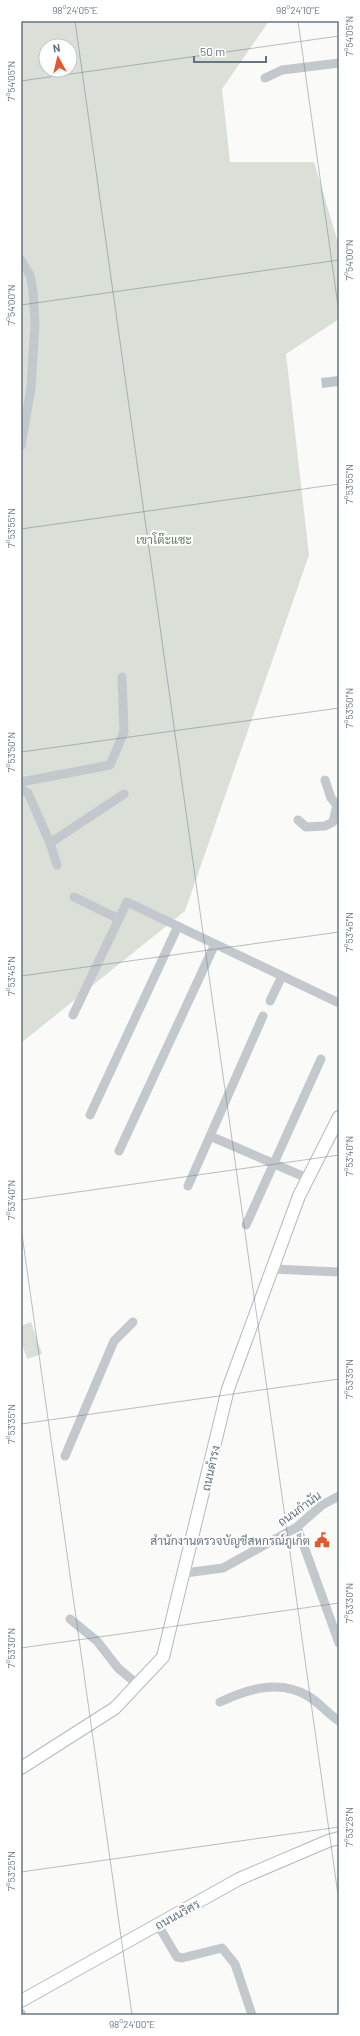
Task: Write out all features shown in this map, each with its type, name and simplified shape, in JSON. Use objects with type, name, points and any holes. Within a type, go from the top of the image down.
[{"type":"street","points":[[265,78],[282,70],[339,63]]},
{"type":"street","points":[[21,260],[30,275],[33,291],[35,323],[31,388],[21,446]]},
{"type":"street","points":[[21,782],[110,765],[124,732],[122,676]]},
{"type":"street","points":[[298,820],[306,827],[328,825],[333,822],[338,805],[331,798],[325,780]]},
{"type":"street","points":[[21,789],[28,793],[50,843],[57,865]]},
{"type":"street","points":[[50,843],[124,794]]},
{"type":"street","points":[[74,897],[119,919]]},
{"type":"street","points":[[73,1015],[127,902],[339,1003]]},
{"type":"street","points":[[90,1115],[178,926]]},
{"type":"street","points":[[119,1151],[215,944]]},
{"type":"street","points":[[270,1002],[282,976]]},
{"type":"street","points":[[188,1186],[263,1016]]},
{"type":"street","points":[[246,1225],[321,1059]]},
{"type":"street","name":"ถนนดำรง","points":[[21,1768],[115,1708],[163,1657],[185,1573],[228,1389],[307,1178],[339,1117]]},
{"type":"street","points":[[210,1136],[273,1165],[307,1178]]},
{"type":"street","points":[[272,1269],[339,1272]]},
{"type":"street","points":[[65,1456],[114,1341],[133,1322]]},
{"type":"street","name":"ถนนกำนัน","points":[[185,1573],[223,1568],[297,1527],[322,1505],[339,1496]]},
{"type":"street","points":[[297,1527],[339,1643]]},
{"type":"street","points":[[70,1619],[97,1642],[118,1668],[137,1684]]},
{"type":"street","points":[[220,1702],[239,1693],[254,1689],[278,1686],[298,1691],[307,1696],[339,1721]]},
{"type":"street","name":"ถนนนริศร","points":[[21,2001],[239,1879],[339,1838]]},
{"type":"street","points":[[158,1925],[177,1957],[182,1958],[222,1948],[235,1964],[252,2015]]},
{"type":"green space","name":"เขาโต๊ะแซะ","points":[[21,21],[269,21],[222,89],[230,162],[314,162],[339,246],[339,319],[286,354],[309,555],[185,911],[21,1043]]},
{"type":"green space","points":[[31,1322],[42,1354],[27,1359],[21,1341],[21,1326]]},
{"type":"shaded area","points":[[339,376],[339,386],[322,388],[321,378]]},
{"type":"place","name":"สำนักงานตรวจบัญชีสหกรณ์ภูเก็ต","points":[[322,1540]]}]
